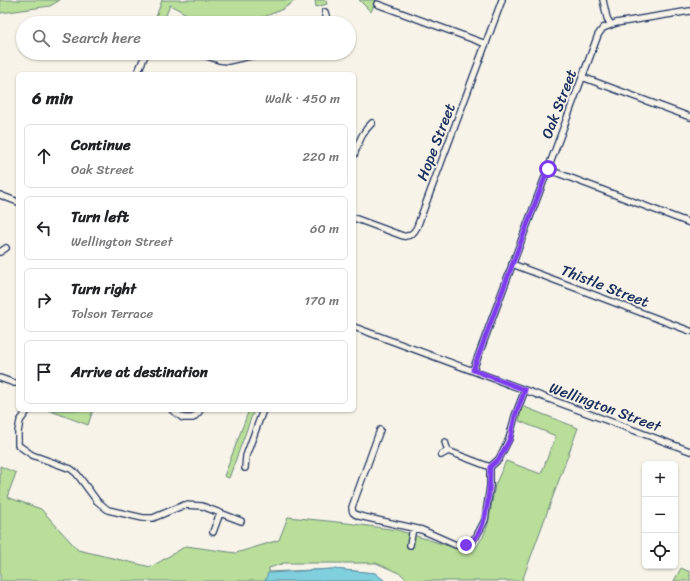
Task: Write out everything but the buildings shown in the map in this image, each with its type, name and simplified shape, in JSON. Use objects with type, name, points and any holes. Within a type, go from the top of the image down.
[{"type":"street","name":"Hope Street","points":[[356,219],[403,236],[409,236],[414,232],[502,0]]},
{"type":"street","points":[[603,0],[607,18],[611,25],[690,11]]},
{"type":"street","points":[[377,4],[486,44]]},
{"type":"street","points":[[325,12],[326,16]]},
{"type":"street","name":"Oak Street","points":[[473,370],[598,35],[604,28],[611,25]]},
{"type":"street","points":[[138,72],[143,60]]},
{"type":"street","points":[[219,60],[232,60]]},
{"type":"street","points":[[582,77],[690,117]]},
{"type":"street","points":[[356,149],[365,129],[372,123]]},
{"type":"street","points":[[548,169],[690,223]]},
{"type":"street","points":[[0,195],[16,201]]},
{"type":"street","points":[[0,252],[6,248]]},
{"type":"street","name":"Thistle Street","points":[[512,264],[690,331]]},
{"type":"street","name":"Wellington Street","points":[[356,328],[690,451]]},
{"type":"street","points":[[0,378],[16,383]]},
{"type":"street","points":[[380,430],[352,507],[352,511],[355,515],[422,530],[456,544],[466,545],[476,537],[485,520],[490,486],[490,467],[499,459],[510,439],[515,416],[525,390]]},
{"type":"street","points":[[27,412],[20,421],[18,445],[32,456],[71,469],[77,474],[96,500],[108,510],[143,518],[153,518],[184,505],[202,506],[241,521]]},
{"type":"street","points":[[175,412],[183,418],[193,418],[199,412]]},
{"type":"street","points":[[245,468],[246,456],[262,412]]},
{"type":"street","points":[[445,442],[448,451]]},
{"type":"street","points":[[448,451],[490,467]]},
{"type":"street","points":[[442,455],[448,451]]},
{"type":"street","points":[[213,532],[220,513]]},
{"type":"street","points":[[410,545],[413,528]]},
{"type":"green space","points":[[0,0],[60,0],[50,6],[0,13]]},
{"type":"green space","points":[[162,0],[296,0],[283,9],[266,16],[190,16],[170,5],[166,16],[156,16]]},
{"type":"green space","points":[[315,0],[326,0],[327,4],[316,7]]},
{"type":"green space","points":[[359,0],[376,0],[371,12]]},
{"type":"green space","points":[[522,406],[578,428],[522,581],[408,581],[401,574],[376,563],[284,563],[269,568],[269,572],[333,569],[375,573],[385,581],[0,581],[0,466],[16,473],[7,497],[41,509],[78,550],[151,567],[186,546],[236,553],[279,540],[288,517],[397,530],[465,551],[476,547],[483,537],[488,524],[495,485],[506,461],[541,474],[556,436],[519,421]]},
{"type":"green space","points":[[53,412],[92,412],[88,425]]},
{"type":"green space","points":[[248,412],[253,412],[229,478],[224,476]]},
{"type":"green space","points":[[681,568],[690,572],[690,581],[674,581]]},
{"type":"water","points":[[333,569],[375,573],[385,581],[265,581],[268,573]]},
{"type":"route","points":[[466,545],[476,537],[485,520],[490,486],[490,467],[499,459],[510,439],[515,416],[525,390],[473,370],[548,169]]}]
